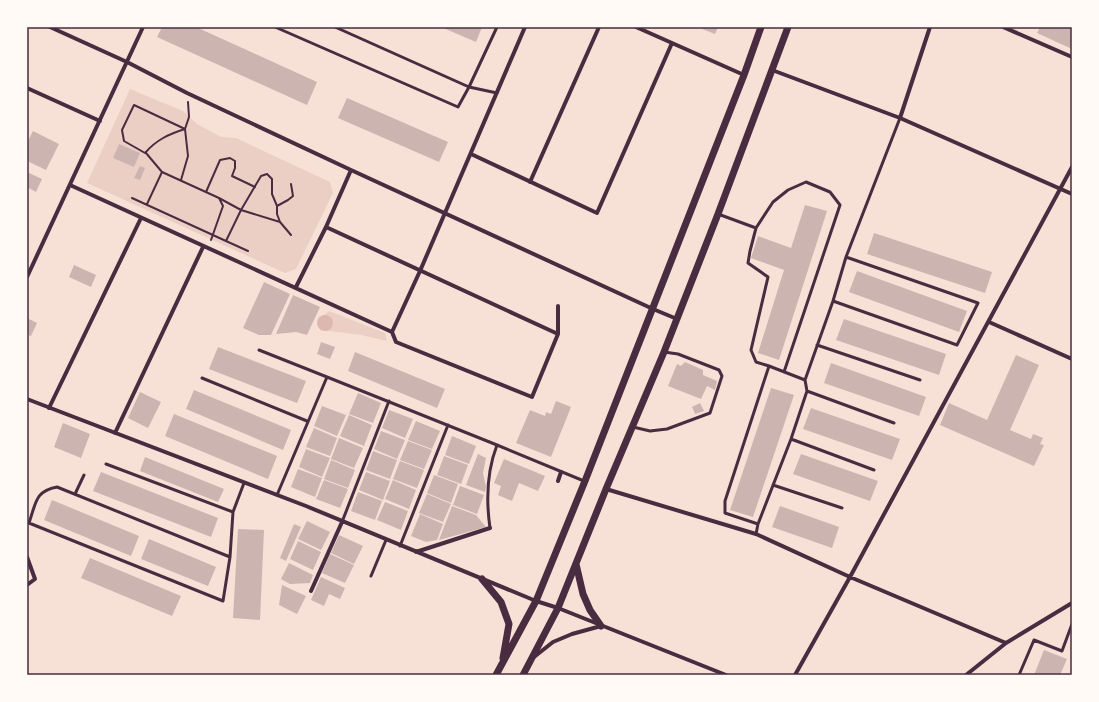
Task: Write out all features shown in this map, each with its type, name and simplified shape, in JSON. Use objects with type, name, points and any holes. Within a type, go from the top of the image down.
[{"type":"street","points":[[50,27],[127,62],[187,93],[351,170],[677,319]]},
{"type":"street","points":[[27,277],[143,27]]},
{"type":"street","points":[[392,332],[420,271],[525,27]]},
{"type":"street","points":[[530,182],[599,27]]},
{"type":"street","points":[[636,27],[744,76]]},
{"type":"street","points":[[496,675],[536,601],[653,309],[744,76],[761,27]]},
{"type":"street","points":[[524,675],[558,608],[664,352],[718,214],[788,27]]},
{"type":"street","points":[[900,118],[930,27]]},
{"type":"street","points":[[1003,27],[1072,57]]},
{"type":"street","points":[[471,154],[597,213],[672,44]]},
{"type":"street","points":[[772,70],[900,118],[1072,194]]},
{"type":"street","points":[[27,88],[100,121]]},
{"type":"street","points":[[795,675],[850,577],[1072,167]]},
{"type":"street","points":[[296,287],[326,227],[351,170]]},
{"type":"street","points":[[70,185],[392,332],[396,342],[532,397],[558,334],[558,306]]},
{"type":"street","points":[[50,408],[141,218]]},
{"type":"street","points":[[326,227],[558,334]]},
{"type":"street","points":[[115,433],[203,246]]},
{"type":"street","points":[[989,322],[1072,359]]},
{"type":"street","points":[[27,399],[277,495],[536,601],[558,608],[726,675]]},
{"type":"street","points":[[558,481],[561,472]]},
{"type":"street","points":[[606,489],[756,534],[850,577],[1006,643]]},
{"type":"street","points":[[311,591],[342,522]]},
{"type":"street","points":[[416,552],[490,528]]},
{"type":"street","points":[[27,557],[35,579],[27,585]]},
{"type":"street","points":[[576,564],[583,594],[590,610],[601,626]]},
{"type":"street","points":[[482,579],[501,602],[509,624],[502,665]]},
{"type":"street","points":[[966,675],[1006,643],[1072,602]]},
{"type":"street","points":[[532,659],[552,642],[572,634],[601,626]]},
{"type":"lane","points":[[275,27],[458,108],[497,27]]},
{"type":"lane","points":[[336,27],[469,87],[497,93]]},
{"type":"lane","points":[[756,534],[758,524],[791,439],[807,391],[805,380],[833,301],[846,257],[900,118]]},
{"type":"lane","points":[[784,372],[840,205],[830,192],[806,182],[788,190],[773,202],[756,228],[748,263],[768,277],[751,350],[756,362],[805,380]]},
{"type":"lane","points":[[718,214],[756,228]]},
{"type":"lane","points":[[833,301],[957,346],[978,303],[846,257]]},
{"type":"lane","points":[[817,345],[920,380]]},
{"type":"lane","points":[[259,350],[585,481]]},
{"type":"lane","points":[[633,427],[650,431],[667,429],[710,413],[722,376],[719,370],[678,354],[664,352]]},
{"type":"lane","points":[[758,524],[725,513],[725,501],[769,366]]},
{"type":"lane","points":[[277,495],[327,377]]},
{"type":"lane","points":[[202,378],[308,421]]},
{"type":"lane","points":[[807,391],[894,423]]},
{"type":"lane","points":[[342,522],[389,401]]},
{"type":"lane","points":[[400,546],[448,425]]},
{"type":"lane","points":[[791,439],[874,470]]},
{"type":"lane","points":[[490,528],[487,507],[492,460],[497,445]]},
{"type":"lane","points":[[106,464],[233,512]]},
{"type":"lane","points":[[75,494],[84,475]]},
{"type":"lane","points":[[230,557],[57,487],[46,489],[38,496],[29,523],[222,601],[230,557],[233,512],[244,483]]},
{"type":"lane","points":[[773,485],[842,508]]},
{"type":"lane","points":[[370,576],[386,540]]},
{"type":"lane","points":[[1019,675],[1034,640],[1062,651],[1072,624]]},
{"type":"path","points":[[181,180],[188,156],[185,129],[189,117],[187,93]]},
{"type":"path","points":[[185,129],[134,105],[122,130],[124,142],[145,153],[162,172],[220,198],[241,210],[280,222]]},
{"type":"path","points":[[145,153],[152,145],[161,139],[172,133],[185,129]]},
{"type":"path","points":[[206,192],[220,160],[230,158],[235,161],[235,168],[232,176],[255,187]]},
{"type":"path","points":[[147,204],[162,172]]},
{"type":"path","points":[[226,241],[241,210],[261,176],[267,174],[272,179],[272,194],[277,206],[276,214],[280,222],[291,235]]},
{"type":"path","points":[[277,206],[293,196],[291,184]]},
{"type":"path","points":[[132,198],[248,251]]},
{"type":"path","points":[[213,235],[223,206],[220,198]]},
{"type":"shaded area","points":[[130,89],[183,111],[197,124],[221,137],[236,138],[330,182],[333,193],[296,269],[285,273],[87,183]]},
{"type":"shaded area","points":[[329,311],[385,333],[387,341],[361,335],[321,330],[318,326],[318,320]]},
{"type":"shaded area","points":[[325,315],[331,317],[333,323],[331,329],[325,331],[319,329],[317,323],[319,317]]},
{"type":"building","points":[[162,27],[196,27],[317,82],[307,105],[157,37]]},
{"type":"building","points":[[441,27],[482,27],[476,42]]},
{"type":"building","points":[[697,27],[718,27],[715,34]]},
{"type":"building","points":[[1040,27],[1072,27],[1072,49],[1037,33]]},
{"type":"building","points":[[347,98],[448,142],[439,162],[338,118]]},
{"type":"building","points":[[33,131],[59,144],[46,170],[27,161],[27,143]]},
{"type":"building","points":[[119,144],[140,153],[134,167],[113,158]]},
{"type":"building","points":[[140,166],[145,168],[140,180],[134,178]]},
{"type":"building","points":[[27,172],[42,179],[36,192],[27,187]]},
{"type":"building","points":[[805,205],[827,211],[779,360],[758,353],[784,270],[751,258],[758,236],[791,248]]},
{"type":"building","points":[[874,233],[992,272],[985,293],[867,254]]},
{"type":"building","points":[[74,265],[96,275],[91,287],[69,277]]},
{"type":"building","points":[[857,271],[967,311],[959,332],[849,292]]},
{"type":"building","points":[[264,282],[290,294],[271,335],[259,335],[243,328]]},
{"type":"building","points":[[293,295],[320,307],[307,335],[296,332],[276,334]]},
{"type":"building","points":[[27,318],[37,323],[31,336],[27,335]]},
{"type":"building","points":[[844,319],[946,354],[939,375],[836,340]]},
{"type":"building","points":[[321,342],[335,347],[330,359],[317,354]]},
{"type":"building","points":[[218,347],[306,381],[297,403],[209,369]]},
{"type":"building","points":[[355,352],[445,389],[437,408],[348,371]]},
{"type":"building","points":[[1016,355],[1039,365],[1010,430],[1031,439],[1033,434],[1043,438],[1040,444],[1044,445],[1034,466],[940,425],[949,403],[987,420]]},
{"type":"building","points":[[685,362],[703,370],[703,375],[717,381],[715,390],[707,386],[701,399],[668,386],[677,364],[681,366]]},
{"type":"building","points":[[831,363],[926,397],[919,416],[824,383]]},
{"type":"building","points":[[771,388],[794,395],[753,517],[730,510]]},
{"type":"building","points":[[194,390],[291,430],[283,450],[186,409]]},
{"type":"building","points":[[140,392],[161,402],[148,428],[128,418]]},
{"type":"building","points":[[358,393],[381,403],[373,423],[349,414]]},
{"type":"building","points":[[556,401],[571,407],[551,457],[516,443],[530,410],[545,416],[546,412],[551,414]]},
{"type":"building","points":[[700,403],[704,411],[695,414],[692,407]]},
{"type":"building","points":[[322,406],[346,415],[337,436],[314,426]]},
{"type":"building","points":[[811,408],[900,439],[892,460],[803,429]]},
{"type":"building","points":[[389,410],[413,419],[405,438],[382,428]]},
{"type":"building","points":[[174,414],[277,456],[268,479],[165,436]]},
{"type":"building","points":[[349,415],[372,425],[364,446],[340,436]]},
{"type":"building","points":[[416,421],[440,431],[432,449],[408,440]]},
{"type":"building","points":[[63,423],[90,434],[81,458],[54,447]]},
{"type":"building","points":[[314,428],[337,438],[330,456],[306,447]]},
{"type":"building","points":[[381,431],[405,440],[397,459],[374,449]]},
{"type":"building","points":[[452,436],[476,446],[469,464],[445,455]]},
{"type":"building","points":[[339,438],[363,448],[354,468],[331,459]]},
{"type":"building","points":[[408,441],[432,450],[424,469],[400,460]]},
{"type":"building","points":[[306,449],[330,458],[322,477],[299,467]]},
{"type":"building","points":[[373,451],[397,460],[390,479],[366,470]]},
{"type":"building","points":[[478,454],[486,458],[483,473],[486,487],[485,492],[466,485]]},
{"type":"building","points":[[801,454],[878,481],[870,501],[793,474]]},
{"type":"building","points":[[444,456],[468,465],[461,484],[437,475]]},
{"type":"building","points":[[145,457],[224,489],[218,502],[140,471]]},
{"type":"building","points":[[504,459],[545,476],[538,491],[519,483],[512,501],[498,495],[501,486],[494,483]]},
{"type":"building","points":[[331,460],[355,470],[348,488],[324,479]]},
{"type":"building","points":[[400,461],[424,470],[417,488],[393,479]]},
{"type":"building","points":[[298,469],[322,478],[315,497],[291,487]]},
{"type":"building","points":[[101,472],[218,518],[211,537],[93,491]]},
{"type":"building","points":[[366,472],[390,481],[383,500],[359,490]]},
{"type":"building","points":[[434,475],[458,484],[451,503],[427,493]]},
{"type":"building","points":[[324,480],[348,489],[340,508],[316,499]]},
{"type":"building","points":[[393,480],[416,490],[409,509],[385,499]]},
{"type":"building","points":[[460,486],[484,495],[477,514],[453,505]]},
{"type":"building","points":[[358,492],[382,501],[375,520],[351,511]]},
{"type":"building","points":[[427,494],[451,504],[443,522],[419,513]]},
{"type":"building","points":[[52,500],[139,536],[131,556],[44,520]]},
{"type":"building","points":[[385,502],[408,511],[401,530],[377,520]]},
{"type":"building","points":[[452,506],[476,515],[486,527],[439,540]]},
{"type":"building","points":[[780,506],[839,527],[832,548],[772,527]]},
{"type":"building","points":[[420,514],[443,524],[437,540],[426,542],[411,536]]},
{"type":"building","points":[[307,521],[330,532],[321,550],[298,539]]},
{"type":"building","points":[[294,524],[301,527],[286,561],[280,558]]},
{"type":"building","points":[[238,529],[264,530],[260,620],[233,618]]},
{"type":"building","points":[[339,535],[363,546],[354,564],[331,553]]},
{"type":"building","points":[[149,539],[216,567],[208,586],[141,559]]},
{"type":"building","points":[[298,541],[321,552],[313,570],[290,559]]},
{"type":"building","points":[[330,554],[354,565],[345,583],[322,573]]},
{"type":"building","points":[[90,558],[181,596],[172,616],[81,578]]},
{"type":"building","points":[[289,563],[313,575],[310,583],[290,584],[281,579]]},
{"type":"building","points":[[321,577],[345,588],[340,599],[329,594],[324,606],[311,600]]},
{"type":"building","points":[[282,585],[306,596],[297,614],[279,605]]},
{"type":"building","points":[[1044,650],[1067,659],[1060,675],[1034,675]]}]
